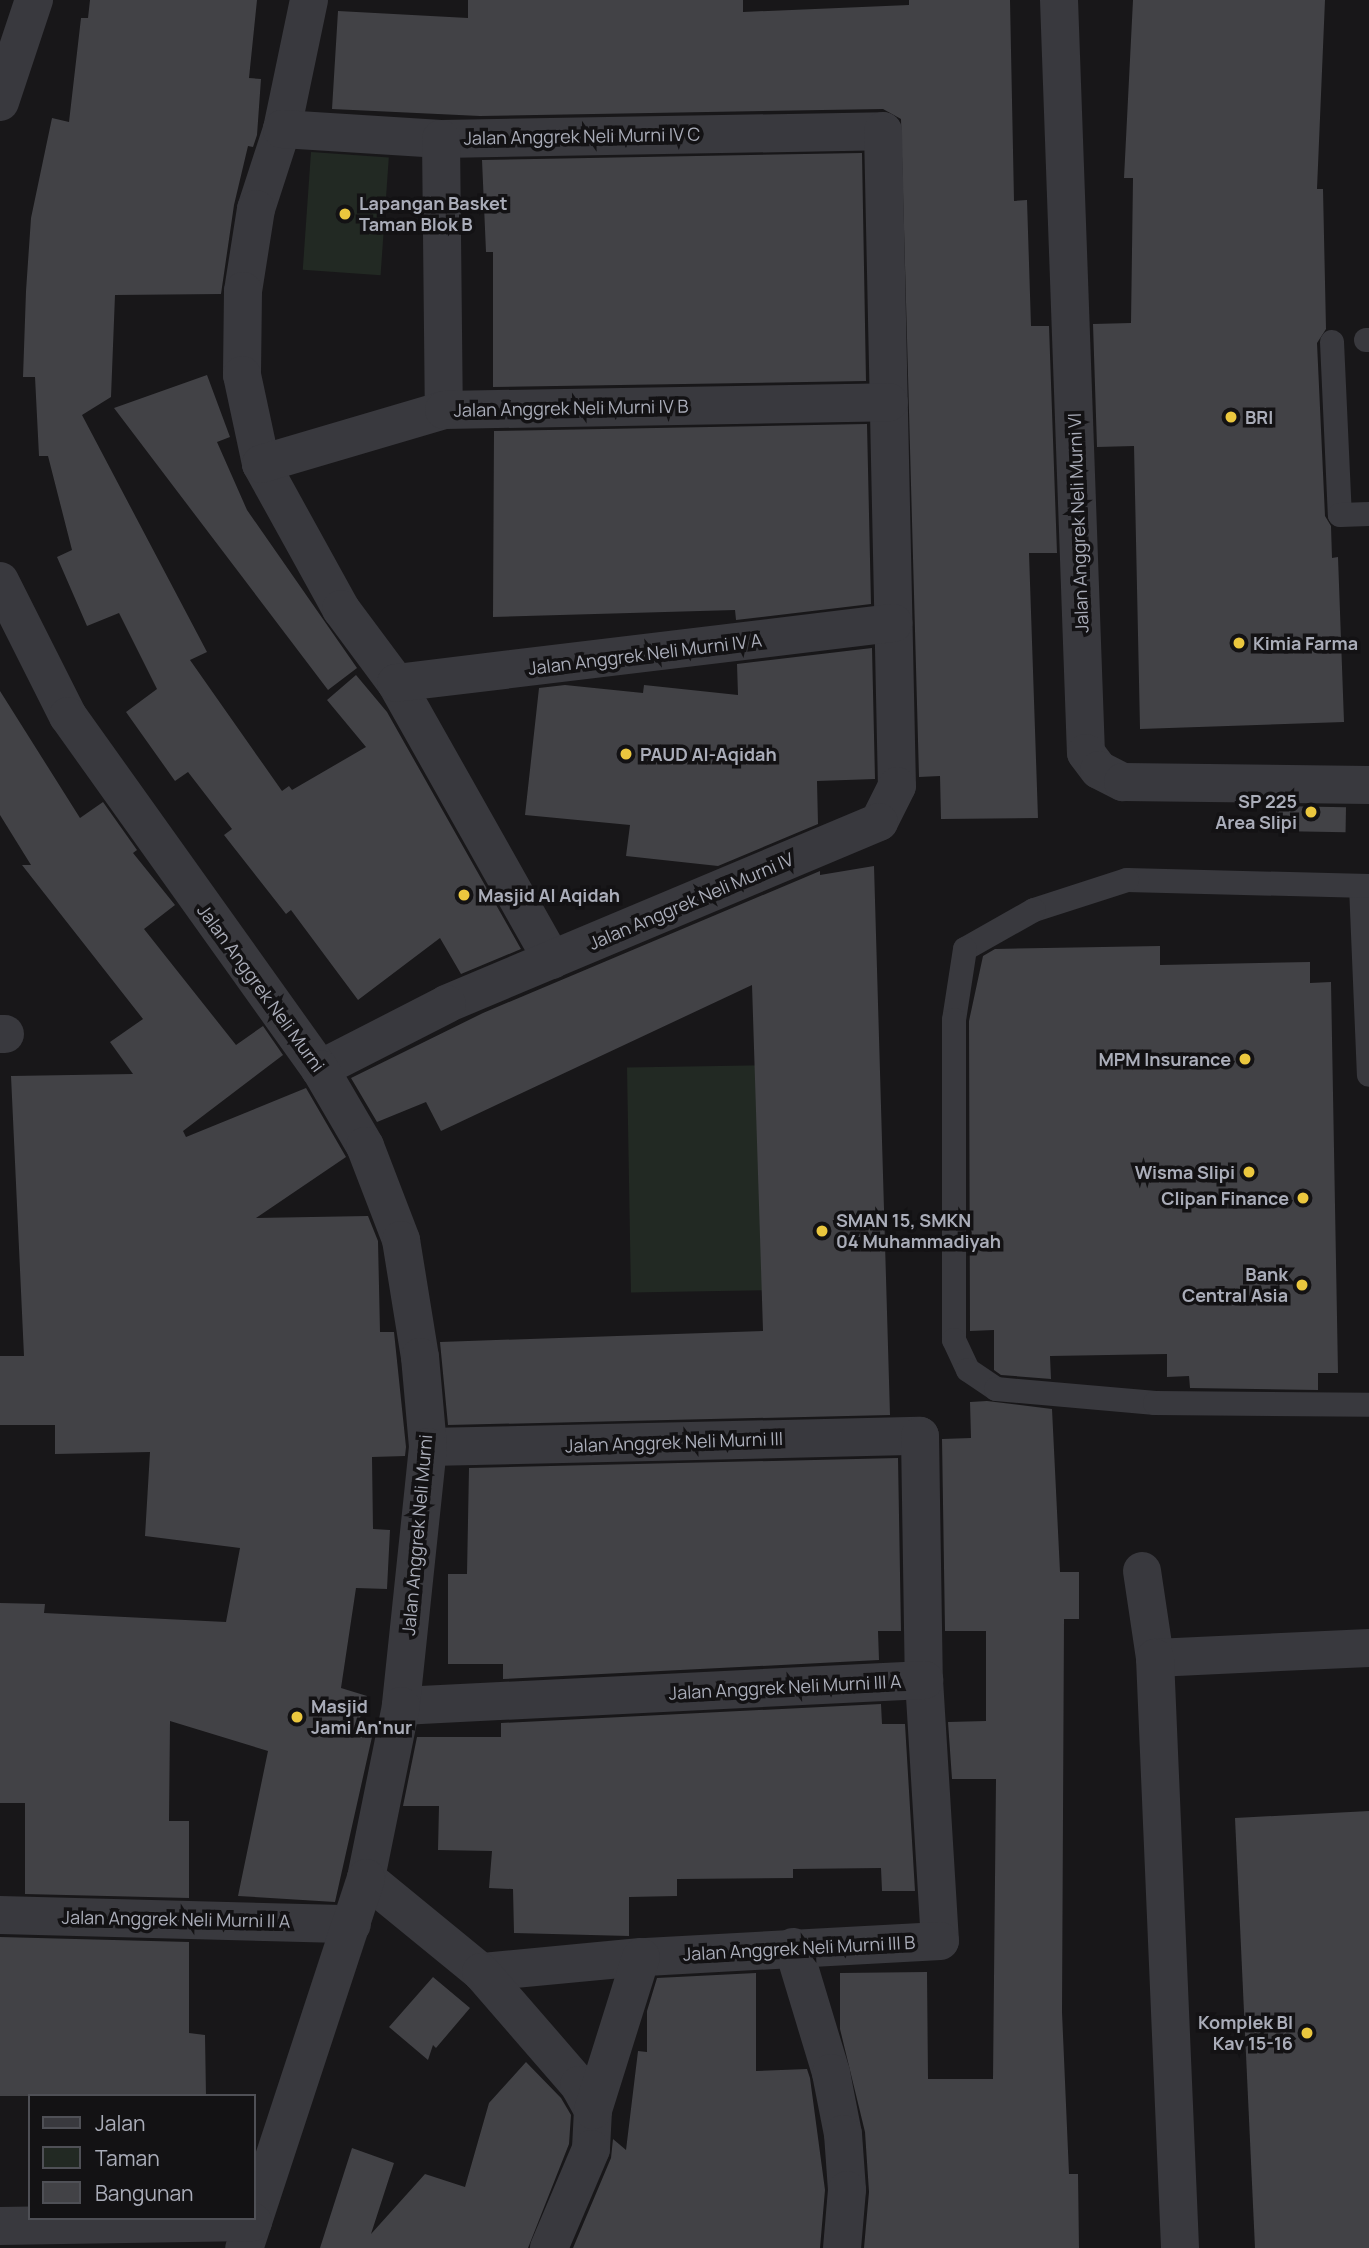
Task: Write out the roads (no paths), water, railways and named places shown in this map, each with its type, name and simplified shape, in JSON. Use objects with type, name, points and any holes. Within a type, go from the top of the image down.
[{"type":"street","points":[[0,102],[34,0]]},
{"type":"street","points":[[309,0],[282,129],[256,209],[243,291],[242,375],[261,464],[341,609],[397,683],[551,960]]},
{"type":"street","name":"Jalan Anggrek Neli Murni VI","points":[[1059,0],[1086,752],[1099,770],[1123,782],[1369,785]]},
{"type":"street","name":"Jalan Anggrek Neli Murni IV C","points":[[282,129],[441,139],[883,131]]},
{"type":"street","name":"Jalan Anggrek Neli Murni IV","points":[[320,1069],[447,1004],[879,821],[897,786],[883,131]]},
{"type":"street","points":[[441,139],[444,410]]},
{"type":"street","name":"Jalan Anggrek Neli Murni IV B","points":[[261,464],[444,410],[890,402]]},
{"type":"street","name":"Jalan Anggrek Neli Murni","points":[[0,581],[68,716],[320,1069],[365,1146],[401,1240],[421,1357],[428,1447],[401,1706],[366,1878],[256,2211]]},
{"type":"street","name":"Jalan Anggrek Neli Murni IV A","points":[[397,683],[893,623]]},
{"type":"street","name":"Jalan Anggrek Neli Murni III","points":[[428,1447],[920,1436]]},
{"type":"street","name":"Jalan Anggrek Neli Murni III A","points":[[401,1706],[924,1680],[920,1436]]},
{"type":"street","points":[[1142,1571],[1155,1658],[1180,2248]]},
{"type":"street","points":[[1155,1658],[1369,1648]]},
{"type":"street","name":"Jalan Anggrek Neli Murni III B","points":[[481,1972],[641,1957],[940,1941],[924,1680]]},
{"type":"street","points":[[366,1878],[481,1972],[579,2085],[593,2110]]},
{"type":"street","name":"Jalan Anggrek Neli Murni II A","points":[[0,1915],[352,1924]]},
{"type":"street","points":[[793,1947],[831,2073],[843,2134],[847,2190],[842,2248]]},
{"type":"street","points":[[549,2248],[591,2149],[593,2110],[641,1957]]},
{"type":"street","points":[[0,2226],[248,2235]]},
{"type":"lane","points":[[1332,342],[1340,515],[1369,514]]},
{"type":"lane","points":[[1369,1075],[1365,886],[1127,880],[1034,910],[965,948],[954,1020],[954,1340],[968,1370],[996,1388],[1155,1403],[1369,1405]]},
{"type":"place","name":"Lapangan Basket Taman Blok B","points":[[345,214]]},
{"type":"place","name":"BRI","points":[[1231,417]]},
{"type":"place","name":"Kimia Farma","points":[[1239,643]]},
{"type":"place","name":"PAUD Al-Aqidah","points":[[626,754]]},
{"type":"place","name":"SP 225 Area Slipi","points":[[1311,812]]},
{"type":"place","name":"Masjid Al Aqidah","points":[[464,895]]},
{"type":"place","name":"MPM Insurance","points":[[1245,1059]]},
{"type":"place","name":"Wisma Slipi","points":[[1249,1172]]},
{"type":"place","name":"Clipan Finance","points":[[1303,1198]]},
{"type":"place","name":"SMAN 15, SMKN 04 Muhammadiyah","points":[[822,1231]]},
{"type":"place","name":"Bank Central Asia","points":[[1302,1285]]},
{"type":"place","name":"Masjid Jami An'nur","points":[[297,1717]]},
{"type":"place","name":"Komplek BI Kav 15-16","points":[[1307,2033]]}]
